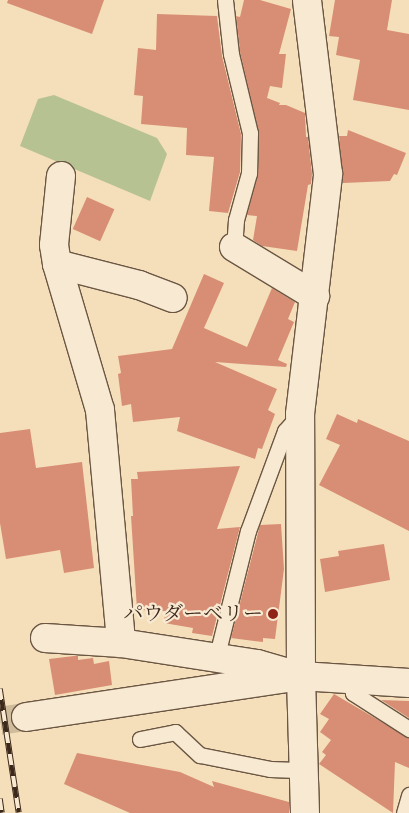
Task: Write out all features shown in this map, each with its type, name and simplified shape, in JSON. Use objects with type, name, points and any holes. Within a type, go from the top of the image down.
[{"type":"street","points":[[305,813],[301,676],[300,414],[328,174],[307,0]]},
{"type":"street","points":[[60,176],[54,245],[57,264],[100,410],[121,643]]},
{"type":"street","points":[[234,247],[315,296]]},
{"type":"street","points":[[57,264],[139,285],[173,298]]},
{"type":"street","points":[[46,638],[121,643],[258,664],[301,676]]},
{"type":"street","points":[[26,717],[301,676],[409,683]]},
{"type":"lane","points":[[225,0],[231,54],[250,133],[249,173],[236,220],[234,247]]},
{"type":"lane","points":[[216,659],[248,531],[285,431],[300,414]]},
{"type":"lane","points":[[351,679],[353,693],[409,730]]},
{"type":"lane","points":[[140,739],[175,732],[200,755],[270,769],[304,770]]},
{"type":"lane","points":[[404,813],[409,795]]},
{"type":"green space","points":[[54,95],[157,138],[167,154],[150,201],[20,146],[38,99]]},
{"type":"building","points":[[8,0],[104,0],[92,34],[7,3]]},
{"type":"building","points":[[244,0],[260,0],[291,9],[279,54],[286,54],[282,88],[270,86],[267,98],[280,103],[279,105],[286,105],[305,113],[306,137],[308,137],[312,174],[311,184],[308,185],[297,251],[262,246],[253,240],[257,216],[247,215],[258,175],[259,133],[240,52],[236,16],[240,17]]},
{"type":"building","points":[[335,0],[392,0],[387,30],[409,34],[409,110],[353,100],[360,60],[336,55],[339,37],[329,36]]},
{"type":"building","points":[[157,14],[217,16],[222,56],[241,134],[240,172],[228,213],[209,211],[214,157],[186,155],[187,128],[141,124],[143,96],[134,95],[138,48],[156,50]]},
{"type":"building","points":[[348,130],[406,153],[397,175],[394,174],[390,181],[343,183],[339,136],[347,136]]},
{"type":"building","points":[[87,197],[114,209],[100,241],[73,229]]},
{"type":"building","points":[[204,274],[224,283],[204,328],[247,347],[272,288],[295,302],[288,319],[294,322],[278,360],[287,364],[286,367],[215,362],[277,389],[268,410],[275,414],[262,449],[258,448],[255,459],[177,431],[180,417],[133,422],[131,404],[122,406],[118,374],[121,373],[118,356],[172,349]]},
{"type":"building","points":[[337,414],[357,423],[358,419],[409,441],[409,531],[319,485],[340,445],[326,439]]},
{"type":"building","points":[[30,429],[36,468],[82,462],[94,568],[64,573],[60,550],[6,559],[0,523],[0,433]]},
{"type":"building","points":[[240,466],[217,529],[240,527],[212,636],[192,633],[193,628],[164,623],[165,611],[137,610],[131,516],[133,516],[131,479],[138,479],[137,472]]},
{"type":"building","points":[[281,524],[284,569],[275,639],[263,638],[263,642],[231,638],[260,525]]},
{"type":"building","points":[[384,544],[390,580],[325,592],[320,559],[339,556],[338,551]]},
{"type":"building","points":[[78,656],[78,660],[93,658],[94,664],[109,661],[112,685],[55,695],[49,659]]},
{"type":"building","points":[[334,694],[409,738],[409,768],[395,762],[393,813],[319,764],[326,755],[322,752],[331,740],[320,732],[329,719],[320,714]]},
{"type":"building","points":[[381,700],[409,701],[409,718]]},
{"type":"building","points":[[77,753],[180,772],[214,787],[212,781],[289,802],[289,813],[130,813],[64,784]]},
{"type":"tunnel","points":[[0,721],[26,717]]},
{"type":"railway","points":[[0,689],[19,813]]},
{"type":"railway","points":[[0,799],[2,813]]},
{"type":"place","name":"パウダーベリー","points":[[273,614]]}]
